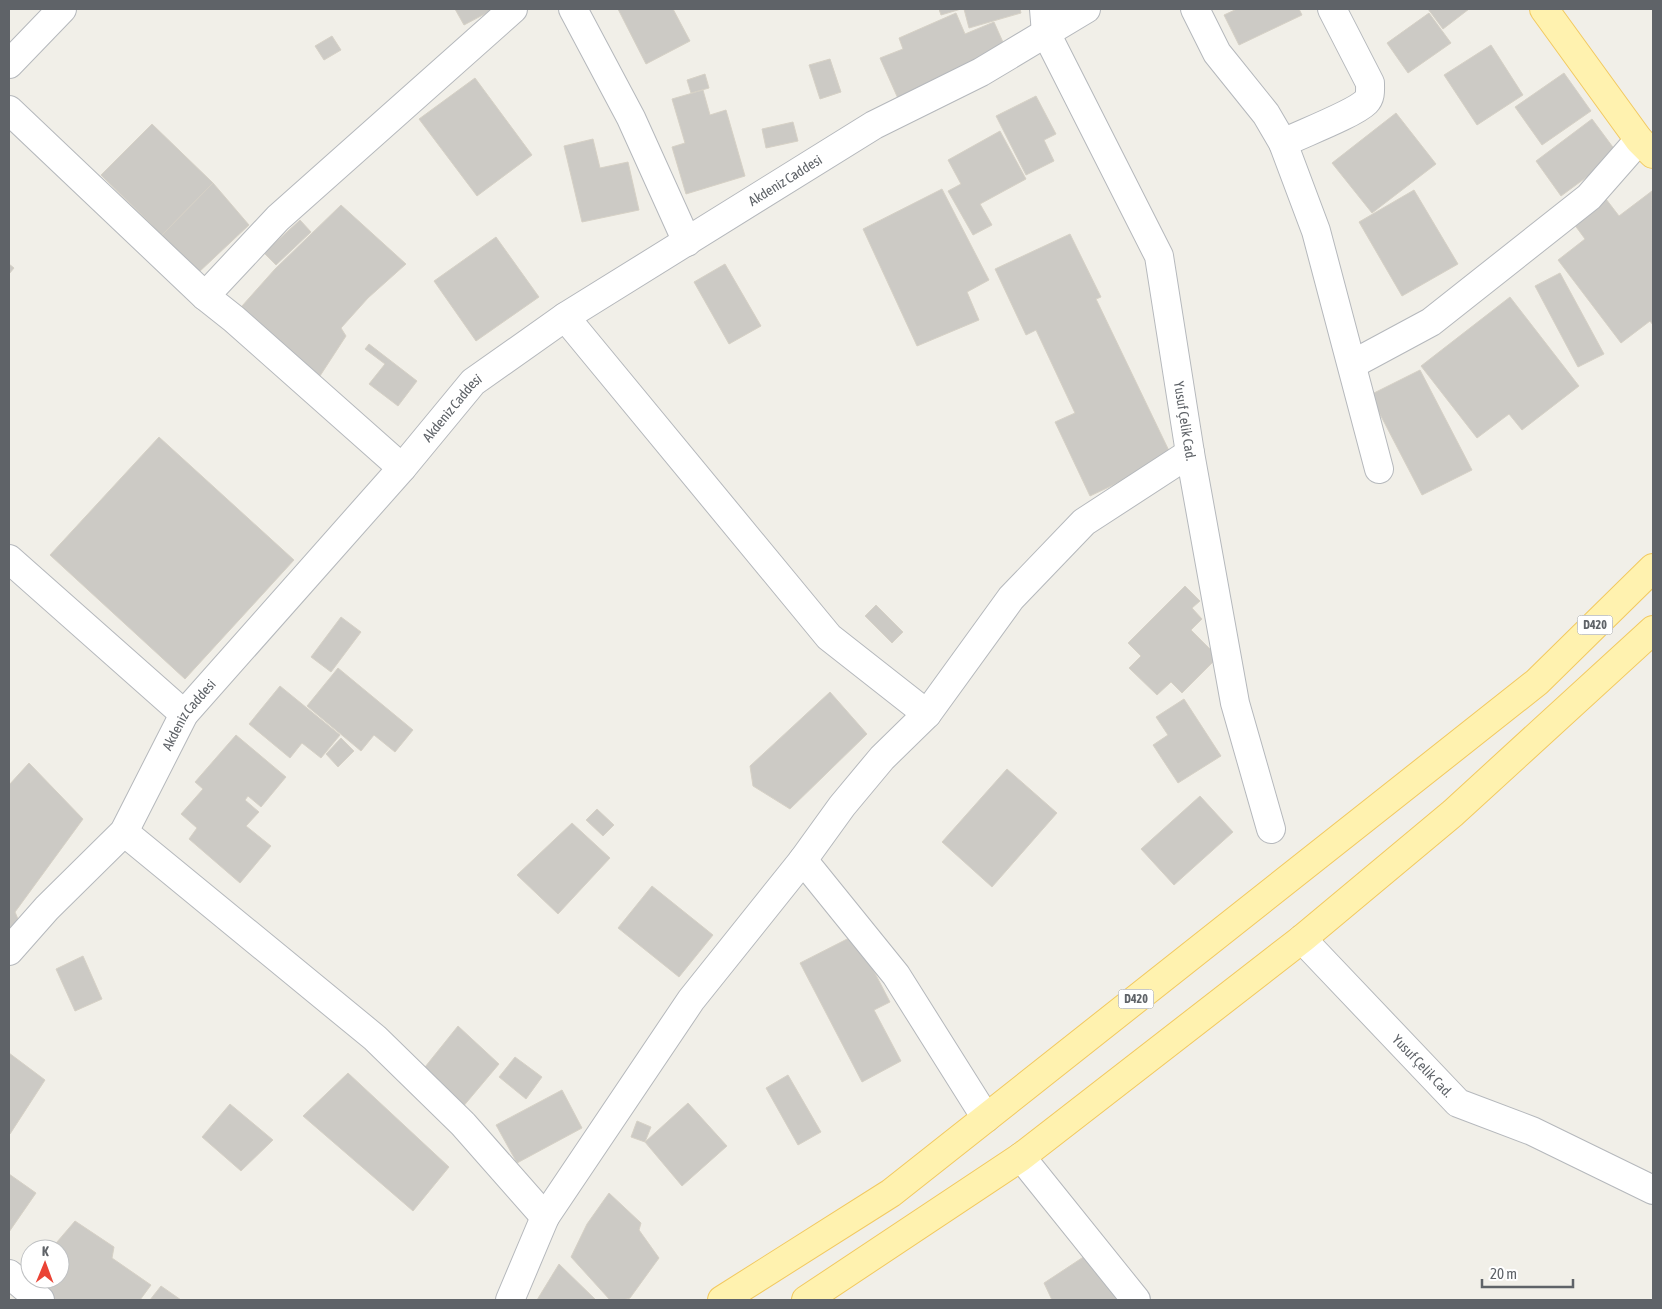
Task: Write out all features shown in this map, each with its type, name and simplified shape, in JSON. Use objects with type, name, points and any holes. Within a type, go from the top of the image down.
[{"type":"main road","points":[[1544,9],[1646,147]]},
{"type":"main road","name":"D420","points":[[722,1300],[891,1193],[1537,682],[1653,568]]},
{"type":"main road","points":[[806,1300],[1021,1157],[1302,939],[1452,812],[1653,630]]},
{"type":"street","points":[[9,64],[62,9]]},
{"type":"street","points":[[205,296],[278,218],[513,9]]},
{"type":"street","points":[[573,9],[631,118],[687,242]]},
{"type":"street","name":"Akdeniz Caddesi","points":[[9,952],[47,908],[124,832],[184,714],[402,468],[472,382],[565,318],[874,125],[981,72],[1045,21],[1086,9]]},
{"type":"street","points":[[1195,9],[1217,53],[1266,114],[1283,143],[1316,231],[1353,364],[1379,469]]},
{"type":"street","points":[[1283,143],[1353,110],[1366,102],[1370,94],[1370,83],[1332,9]]},
{"type":"street","name":"Yusuf Çelik Cad.","points":[[1045,21],[1159,256],[1190,453],[1235,703],[1272,829]]},
{"type":"street","points":[[9,110],[205,296],[234,319],[402,468]]},
{"type":"street","points":[[1353,364],[1439,316],[1589,197],[1646,147]]},
{"type":"street","points":[[565,318],[829,636],[927,714]]},
{"type":"street","points":[[510,1300],[545,1217],[690,1000],[803,860],[842,806],[882,758],[927,714],[1011,598],[1084,522],[1190,453]]},
{"type":"street","points":[[9,559],[184,714]]},
{"type":"street","points":[[124,832],[375,1038],[463,1124],[545,1217]]},
{"type":"street","points":[[803,860],[896,975],[986,1118]]},
{"type":"street","name":"Yusuf Çelik Cad.","points":[[1302,939],[1458,1103],[1532,1132],[1653,1190]]},
{"type":"street","points":[[1021,1157],[1136,1300]]},
{"type":"street","points":[[9,1274],[40,1300]]},
{"type":"building","points":[[455,9],[494,9],[464,25]]},
{"type":"building","points":[[618,9],[673,9],[690,41],[646,64]]},
{"type":"building","points":[[939,9],[961,9],[941,15]]},
{"type":"building","points":[[964,9],[1020,9],[1021,13],[969,28]]},
{"type":"building","points":[[1237,9],[1299,9],[1302,15],[1239,45],[1224,15]]},
{"type":"building","points":[[1428,9],[1469,9],[1443,29]]},
{"type":"building","points":[[956,13],[965,34],[994,22],[1006,49],[900,103],[880,58],[903,49],[899,38]]},
{"type":"building","points":[[1429,13],[1451,43],[1408,73],[1387,43]]},
{"type":"building","points":[[332,36],[341,50],[324,60],[315,46]]},
{"type":"building","points":[[1491,45],[1523,95],[1477,125],[1444,75]]},
{"type":"building","points":[[830,59],[841,92],[820,99],[809,65]]},
{"type":"building","points":[[1564,73],[1591,111],[1542,145],[1515,107]]},
{"type":"building","points":[[705,74],[709,88],[691,93],[687,80]]},
{"type":"building","points":[[475,78],[532,155],[477,196],[419,119]]},
{"type":"building","points":[[703,90],[710,115],[726,110],[745,176],[686,194],[672,147],[685,143],[672,99]]},
{"type":"building","points":[[1036,96],[1056,134],[1044,140],[1054,161],[1026,175],[996,116]]},
{"type":"building","points":[[1396,113],[1436,164],[1372,213],[1332,163]]},
{"type":"building","points":[[1592,119],[1618,154],[1561,196],[1536,161]]},
{"type":"building","points":[[793,122],[798,141],[766,148],[762,129]]},
{"type":"building","points":[[152,124],[213,183],[162,235],[101,175]]},
{"type":"building","points":[[1000,131],[1026,179],[980,204],[992,225],[973,235],[948,191],[961,184],[948,160]]},
{"type":"building","points":[[593,139],[600,168],[628,162],[639,210],[582,222],[564,146]]},
{"type":"building","points":[[213,183],[249,225],[198,273],[162,235]]},
{"type":"building","points":[[942,189],[989,280],[967,292],[979,320],[917,346],[863,229]]},
{"type":"building","points":[[1414,190],[1458,264],[1402,296],[1359,222]]},
{"type":"building","points":[[1652,191],[1653,325],[1650,321],[1621,343],[1558,260],[1585,239],[1574,224],[1606,199],[1619,216]]},
{"type":"building","points":[[341,205],[406,264],[368,298],[341,328],[346,336],[318,379],[242,306],[275,269]]},
{"type":"building","points":[[300,220],[311,232],[276,265],[264,253]]},
{"type":"building","points":[[1070,234],[1101,297],[1096,299],[1172,457],[1090,496],[1055,422],[1075,413],[1036,330],[1026,335],[995,269]]},
{"type":"building","points":[[496,237],[539,297],[476,341],[434,281]]},
{"type":"building","points":[[9,264],[14,268],[9,274]]},
{"type":"building","points":[[725,264],[761,326],[729,344],[694,282]]},
{"type":"building","points":[[1560,273],[1604,354],[1578,367],[1535,286]]},
{"type":"building","points":[[1510,297],[1579,386],[1522,430],[1509,414],[1477,438],[1421,366]]},
{"type":"building","points":[[369,344],[417,381],[398,406],[369,384],[385,364],[365,349]]},
{"type":"building","points":[[1420,370],[1472,470],[1422,495],[1370,395]]},
{"type":"building","points":[[159,437],[294,560],[185,679],[50,555]]},
{"type":"building","points":[[1185,586],[1200,601],[1192,608],[1202,619],[1191,630],[1218,657],[1182,693],[1171,682],[1157,695],[1129,668],[1141,656],[1128,643]]},
{"type":"building","points":[[876,605],[903,632],[892,643],[865,616]]},
{"type":"building","points":[[341,617],[361,632],[331,672],[311,657]]},
{"type":"building","points":[[338,668],[413,730],[395,752],[374,735],[361,751],[307,706]]},
{"type":"building","points":[[280,686],[340,735],[321,758],[302,743],[290,758],[249,724]]},
{"type":"building","points":[[830,692],[867,734],[790,809],[753,786],[750,766]]},
{"type":"building","points":[[1184,699],[1221,756],[1178,783],[1153,745],[1168,735],[1156,717]]},
{"type":"building","points":[[236,735],[286,777],[261,807],[248,796],[245,800],[259,812],[246,826],[271,846],[240,883],[189,839],[197,828],[181,814],[203,789],[195,782]]},
{"type":"building","points":[[341,738],[354,751],[338,767],[326,754]]},
{"type":"building","points":[[29,763],[83,819],[15,912],[20,924],[9,935],[9,785]]},
{"type":"building","points":[[1007,769],[1057,813],[992,887],[942,842]]},
{"type":"building","points":[[1200,796],[1233,832],[1174,885],[1141,849]]},
{"type":"building","points":[[597,809],[614,825],[603,836],[586,820]]},
{"type":"building","points":[[572,823],[610,858],[558,914],[517,875]]},
{"type":"building","points":[[652,886],[713,935],[679,977],[618,928]]},
{"type":"building","points":[[855,935],[890,1002],[874,1010],[901,1061],[862,1082],[800,963]]},
{"type":"building","points":[[83,956],[102,999],[75,1011],[56,969]]},
{"type":"building","points":[[458,1026],[499,1064],[456,1115],[417,1077]]},
{"type":"building","points":[[9,1053],[45,1080],[10,1134],[9,1134]]},
{"type":"building","points":[[515,1057],[542,1077],[526,1099],[499,1077]]},
{"type":"building","points":[[348,1073],[449,1167],[413,1211],[303,1116]]},
{"type":"building","points":[[788,1075],[821,1132],[798,1145],[766,1088]]},
{"type":"building","points":[[562,1090],[582,1128],[517,1163],[496,1125]]},
{"type":"building","points":[[688,1103],[727,1146],[682,1186],[645,1142]]},
{"type":"building","points":[[230,1104],[273,1140],[241,1171],[202,1137]]},
{"type":"building","points":[[637,1121],[651,1127],[645,1142],[631,1137]]},
{"type":"building","points":[[9,1174],[36,1193],[9,1232]]},
{"type":"building","points":[[609,1193],[641,1223],[639,1230],[659,1258],[630,1298],[623,1300],[610,1300],[571,1257],[587,1224]]},
{"type":"building","points":[[75,1221],[114,1247],[112,1258],[151,1285],[140,1300],[56,1300],[40,1289],[70,1289],[70,1239],[60,1239]]},
{"type":"building","points":[[1088,1254],[1122,1300],[1052,1300],[1044,1283]]},
{"type":"building","points":[[559,1264],[596,1300],[537,1300]]},
{"type":"building","points":[[161,1286],[181,1300],[150,1300]]}]
